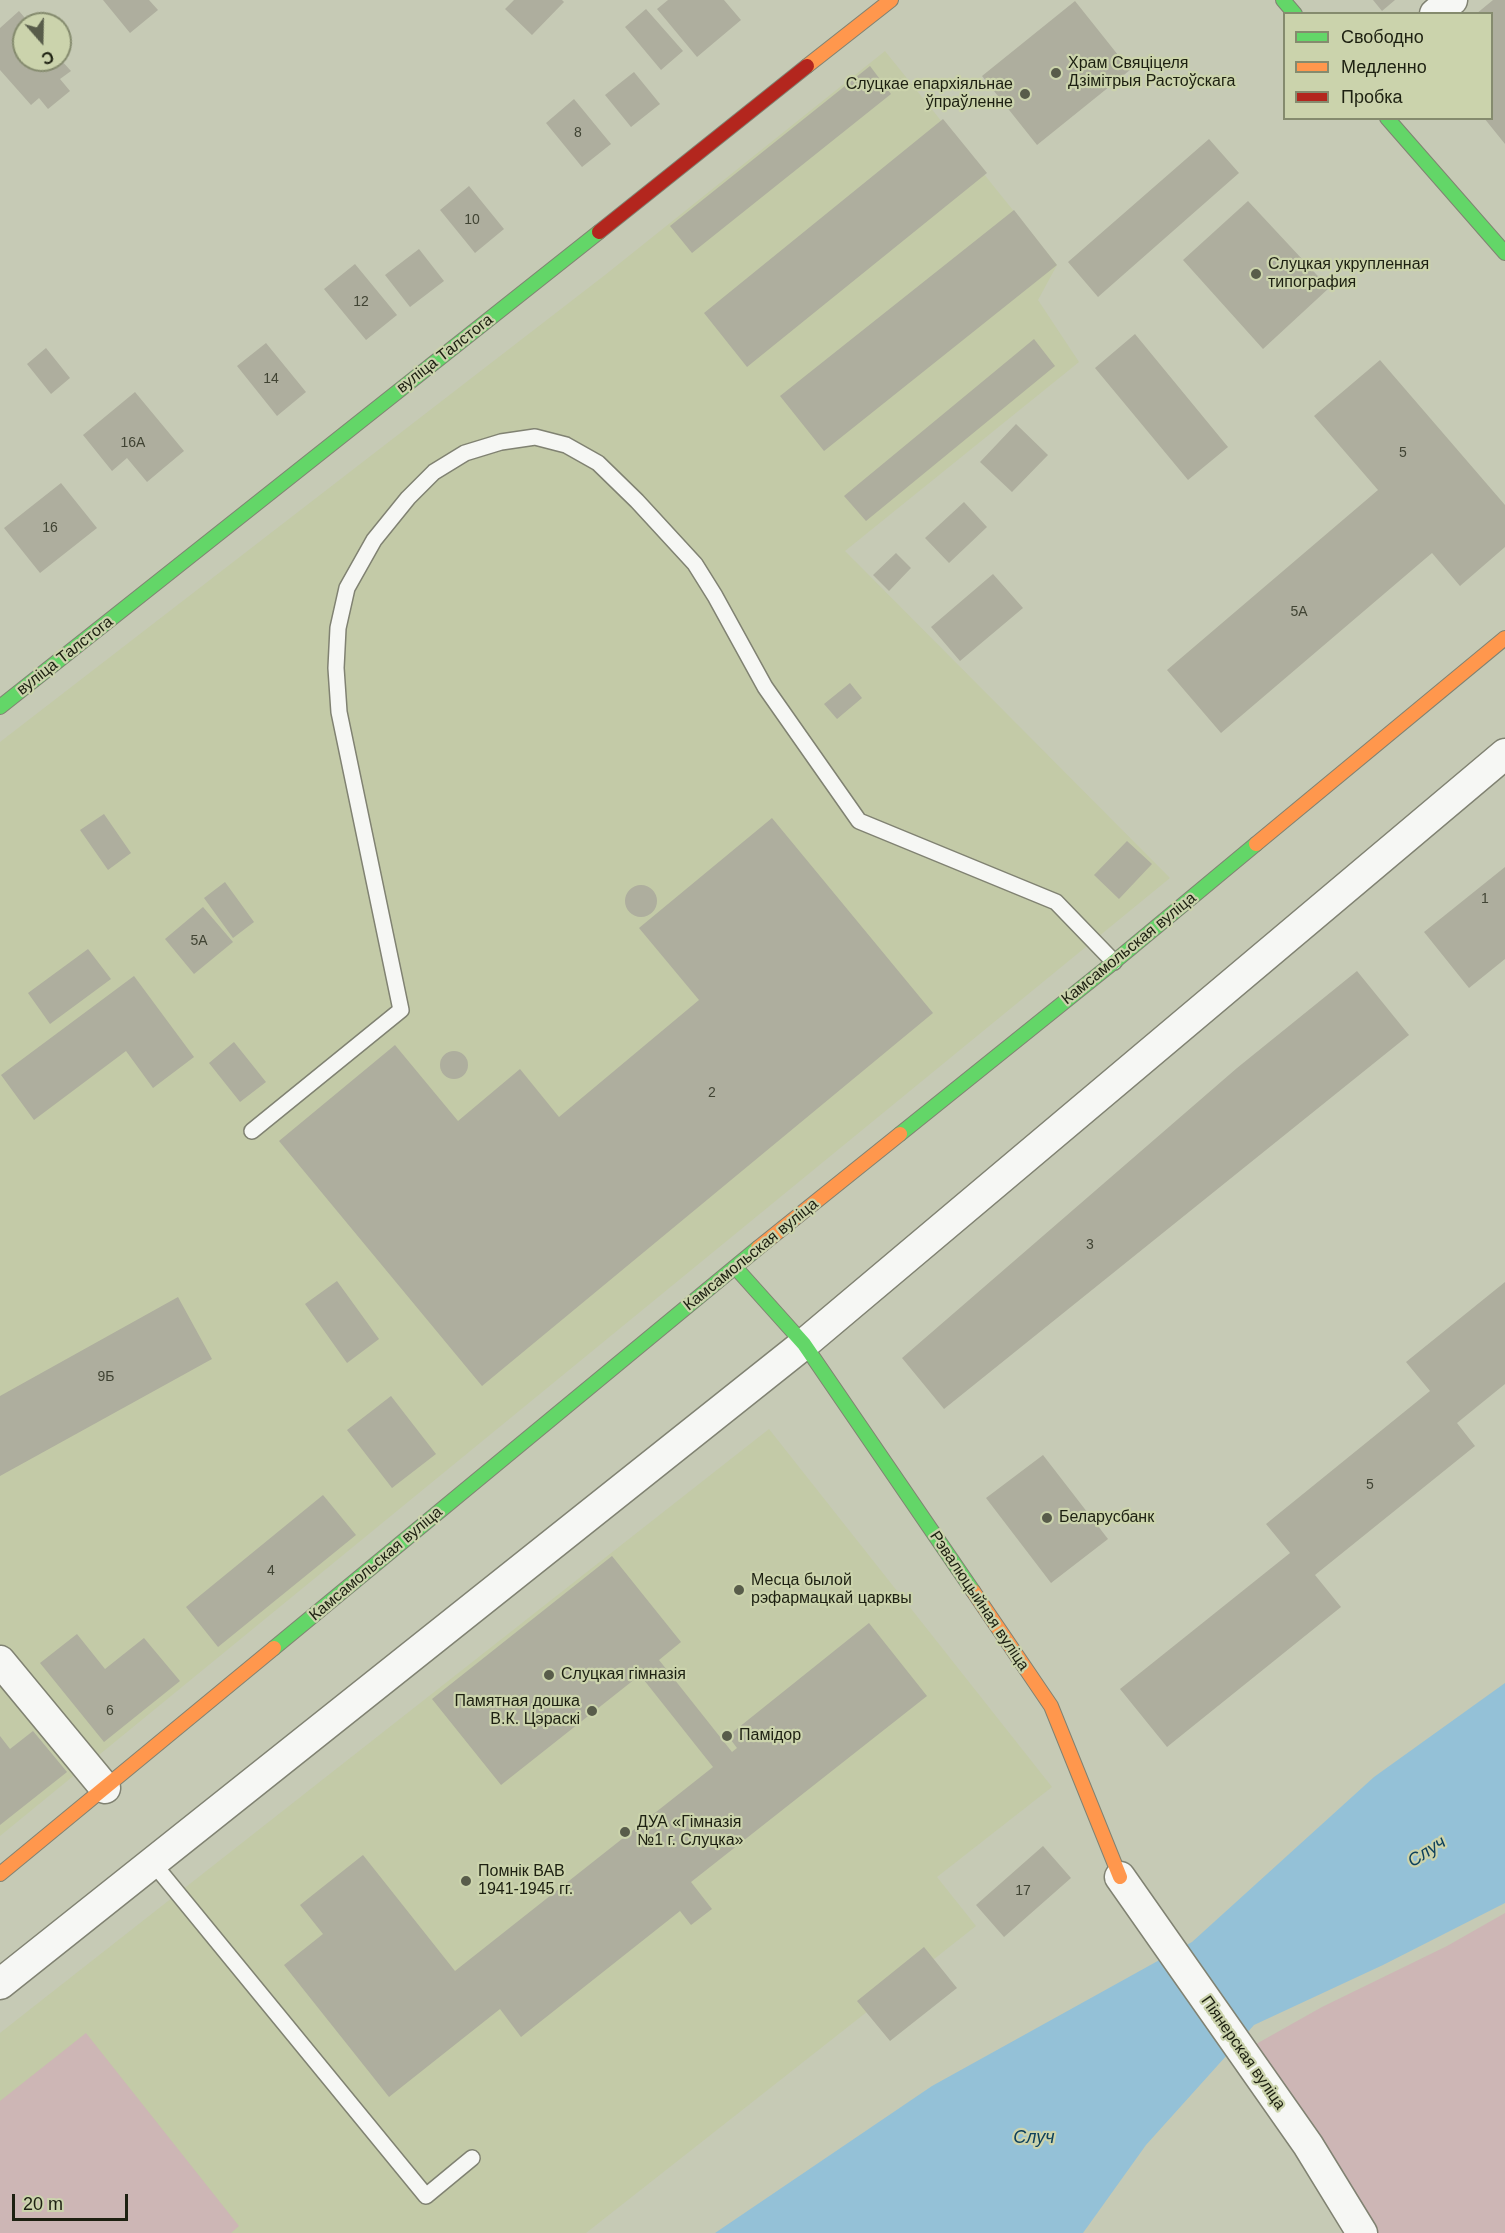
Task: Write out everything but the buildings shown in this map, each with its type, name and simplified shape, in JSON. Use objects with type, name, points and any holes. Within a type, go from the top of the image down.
[{"type":"street","name":"вуліца Талстога","points":[[0,707],[891,0]]},
{"type":"street","points":[[1283,0],[1293,12]]},
{"type":"street","points":[[1437,12],[1452,0]]},
{"type":"street","points":[[1389,120],[1505,253]]},
{"type":"street","name":"Камсамольская вуліца","points":[[0,1874],[735,1267],[1114,962],[1505,638]]},
{"type":"street","points":[[0,1984],[804,1344],[1505,754]]},
{"type":"street","name":"Рэвалюцыйная вуліца","points":[[735,1267],[804,1344],[1051,1706],[1120,1876]]},
{"type":"street","points":[[0,1661],[105,1788]]},
{"type":"street","name":"Піянерская вуліца","points":[[1120,1876],[1308,2145],[1362,2233]]},
{"type":"lane","points":[[252,1131],[401,1010],[339,712],[336,668],[338,628],[347,588],[374,540],[408,498],[434,472],[465,453],[501,442],[535,437],[566,445],[598,463],[637,501],[695,564],[765,687],[859,821],[1056,902],[1114,962]]},
{"type":"lane","points":[[153,1863],[426,2196],[472,2158]]},
{"type":"shaded area","points":[[885,51],[1057,265],[1038,300],[1079,362],[845,551],[1170,878],[0,1836],[0,742],[605,275]]},
{"type":"shaded area","name":"ДУА «Гімназія №1 г. Слуцка»","points":[[769,1429],[1052,1787],[937,1877],[976,1926],[586,2233],[0,2233],[0,2033]]},
{"type":"shaded area","points":[[1505,1913],[1505,2233],[1378,2233],[1249,2048],[1322,2007],[1447,1946]]},
{"type":"shaded area","points":[[86,2033],[239,2226],[231,2233],[0,2233],[0,2101]]},
{"type":"water","name":"Случ","points":[[1505,1683],[1505,1903],[1383,1965],[1254,2025],[1146,2145],[1083,2233],[715,2233],[932,2086],[1192,1942],[1374,1777]]},
{"type":"traffic: fast","points":[[1283,0],[1293,12]]},
{"type":"traffic: fast","points":[[1389,120],[1505,253]]},
{"type":"traffic: fast","points":[[0,707],[599,232]]},
{"type":"traffic: fast","points":[[900,1134],[1114,962],[1256,844]]},
{"type":"traffic: fast","points":[[274,1648],[758,1248]]},
{"type":"traffic: fast","points":[[735,1267],[804,1344],[973,1591]]},
{"type":"traffic: slow","points":[[807,66],[891,0]]},
{"type":"traffic: slow","points":[[1256,844],[1505,638]]},
{"type":"traffic: slow","points":[[758,1248],[900,1134]]},
{"type":"traffic: slow","points":[[973,1591],[1051,1706],[1120,1877]]},
{"type":"traffic: slow","points":[[0,1874],[274,1648]]},
{"type":"traffic: jam","points":[[599,232],[807,66]]},
{"type":"place","name":"Храм Свяціцеля Дзімітрыя Растоўскага","points":[[1056,73]]},
{"type":"place","name":"Слуцкае епархіяльнае ўпраўленне","points":[[1025,94]]},
{"type":"place","name":"Слуцкая укрупленная типография","points":[[1256,274]]},
{"type":"place","name":"Беларусбанк","points":[[1047,1518]]},
{"type":"place","name":"Месца былой рэфармацкай царквы","points":[[739,1590]]},
{"type":"place","name":"Слуцкая гімназія","points":[[549,1675]]},
{"type":"place","name":"Памятная дошка В.К. Цэраскі","points":[[592,1711]]},
{"type":"place","name":"Памідор","points":[[727,1736]]},
{"type":"place","name":"ДУА «Гімназія №1 г. Слуцка»","points":[[625,1832]]},
{"type":"place","name":"Помнік ВАВ 1941-1945 гг.","points":[[466,1881]]}]
